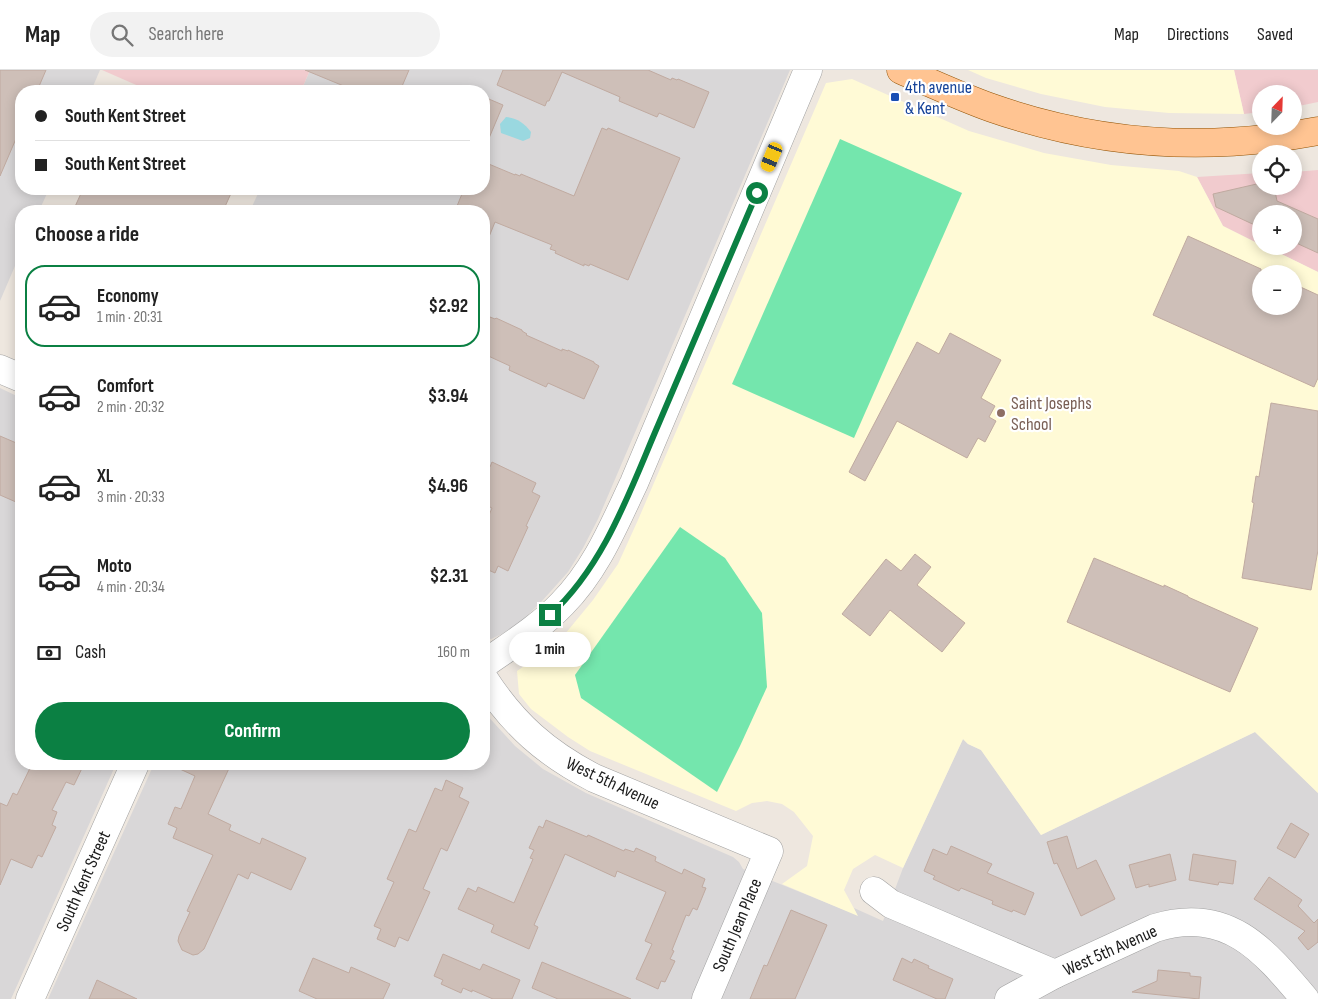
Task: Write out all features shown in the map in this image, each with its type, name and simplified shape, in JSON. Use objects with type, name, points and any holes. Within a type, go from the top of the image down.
[{"type":"main road","points":[[901,70],[993,108],[1052,125],[1128,140],[1184,144],[1266,140],[1318,131]]},
{"type":"street","points":[[490,660],[536,628],[563,603],[584,577],[602,550],[638,474],[808,70]]},
{"type":"street","points":[[0,369],[15,375]]},
{"type":"street","name":"West 5th Avenue","points":[[490,688],[509,715],[549,751],[572,766],[594,778],[769,851]]},
{"type":"street","name":"South Kent Street","points":[[30,999],[132,770]]},
{"type":"street","name":"South Jean Place","points":[[706,999],[769,851]]},
{"type":"street","name":"West 5th Avenue","points":[[874,891],[891,904],[1055,974],[1155,928],[1185,922],[1205,923],[1227,929],[1246,938],[1274,962],[1305,999]]},
{"type":"street","points":[[1010,999],[1055,974]]},
{"type":"shaded area","points":[[0,70],[100,70],[94,85],[15,85],[15,195],[46,195],[42,205],[15,205],[15,266],[0,301]]},
{"type":"shaded area","points":[[102,70],[310,70],[304,85],[136,85]]},
{"type":"shaded area","points":[[310,70],[790,70],[598,519],[583,548],[568,572],[523,620],[491,639],[490,205],[253,205],[257,195],[490,195],[490,85],[304,85]]},
{"type":"shaded area","points":[[968,70],[1234,70],[1244,114],[1169,113],[1105,107],[1041,94],[986,78]]},
{"type":"shaded area","points":[[1234,70],[1318,70],[1318,102],[1302,105],[1302,85],[1252,85],[1252,113],[1244,114]]},
{"type":"shaded area","name":"Saint Josephs School","points":[[852,79],[969,131],[1044,153],[1111,165],[1179,171],[1197,177],[1223,226],[1252,240],[1252,255],[1283,255],[1318,272],[1318,793],[1255,732],[1041,835],[981,750],[968,744],[963,739],[903,868],[875,855],[853,869],[844,890],[858,916],[782,884],[807,866],[813,836],[794,812],[782,804],[767,801],[752,803],[736,811],[590,751],[531,709],[519,694],[517,671],[565,634],[593,600],[618,564],[826,83]]},
{"type":"shaded area","points":[[1318,170],[1318,272],[1283,255],[1302,255],[1302,205],[1252,205],[1252,240],[1223,226],[1197,177],[1252,174],[1252,195],[1302,195],[1302,171]]},
{"type":"shaded area","points":[[0,388],[15,395],[15,770],[113,770],[11,999],[0,999]]},
{"type":"shaded area","points":[[490,719],[515,746],[543,769],[586,793],[733,857],[743,869],[857,915],[854,908],[883,921],[903,868],[963,739],[968,744],[981,750],[1041,835],[1255,732],[1318,793],[1318,999],[48,999],[151,770],[490,770]]},
{"type":"green space","points":[[840,139],[962,193],[854,438],[732,384]]},
{"type":"green space","points":[[680,527],[725,558],[762,613],[767,687],[717,792],[581,698],[575,675]]},
{"type":"water","points":[[506,117],[514,118],[523,124],[531,132],[530,138],[523,141],[501,133],[500,124]]},
{"type":"building","points":[[0,70],[46,70],[40,85],[15,85],[15,141],[0,176]]},
{"type":"building","points":[[305,70],[409,70],[403,85],[341,85]]},
{"type":"building","points":[[503,70],[648,70],[671,80],[672,78],[678,79],[709,92],[694,128],[659,113],[657,117],[619,101],[620,97],[562,72],[545,106],[497,85]]},
{"type":"building","points":[[490,100],[503,105],[490,136]]},
{"type":"building","points":[[602,128],[607,130],[608,128],[680,158],[628,280],[590,264],[589,266],[584,264],[584,266],[555,253],[556,251],[550,249],[552,245],[495,222],[490,234],[490,205],[457,205],[462,195],[490,195],[490,165],[515,175],[520,176],[521,174],[574,196]]},
{"type":"building","points":[[1252,185],[1252,195],[1276,195],[1277,201],[1286,205],[1252,205],[1252,224],[1216,207],[1213,194]]},
{"type":"building","points":[[80,195],[230,195],[226,205],[76,205]]},
{"type":"building","points":[[1302,212],[1318,219],[1318,253],[1302,246]]},
{"type":"building","points":[[1188,236],[1252,265],[1252,315],[1302,315],[1302,288],[1318,295],[1318,378],[1314,387],[1153,315]]},
{"type":"building","points":[[490,317],[522,330],[526,335],[562,351],[562,349],[568,350],[599,366],[584,399],[548,383],[546,387],[509,370],[510,366],[490,357]]},
{"type":"building","points":[[950,333],[1001,360],[981,398],[995,406],[989,417],[996,421],[985,442],[978,438],[967,458],[897,421],[865,481],[849,472],[917,342],[939,354]]},
{"type":"building","points":[[1271,403],[1318,411],[1318,550],[1311,590],[1242,578],[1254,503],[1252,502],[1256,476],[1259,477]]},
{"type":"building","points":[[0,436],[15,442],[15,502],[0,495]]},
{"type":"building","points":[[492,462],[536,483],[532,492],[540,496],[508,571],[498,566],[495,573],[490,571],[490,513],[492,508],[490,507],[490,467]]},
{"type":"building","points":[[915,554],[931,567],[917,585],[965,623],[942,652],[890,610],[870,636],[842,614],[886,559],[901,571]]},
{"type":"building","points":[[1094,558],[1164,587],[1164,585],[1258,628],[1230,692],[1067,622]]},
{"type":"building","points":[[29,770],[81,770],[74,785],[66,782],[52,810],[57,812],[52,825],[56,827],[42,857],[38,855],[32,868],[11,859],[0,885],[0,803],[7,806],[13,793],[17,795]]},
{"type":"building","points":[[182,770],[228,770],[208,814],[231,825],[229,830],[260,844],[262,838],[306,858],[291,890],[251,872],[248,879],[238,874],[204,949],[198,954],[193,955],[182,950],[178,941],[179,936],[190,912],[187,911],[213,855],[173,838],[177,828],[168,824],[175,807],[181,809],[195,776]]},
{"type":"building","points":[[446,780],[463,788],[459,797],[469,802],[447,851],[441,848],[423,889],[430,892],[408,941],[399,937],[395,947],[377,939],[381,929],[374,926],[394,882],[387,879],[409,829],[416,832],[435,788],[442,791]]},
{"type":"building","points":[[546,820],[587,837],[588,835],[624,851],[625,849],[634,852],[636,848],[656,857],[655,861],[682,874],[684,869],[705,879],[702,887],[706,888],[697,910],[693,908],[689,916],[686,915],[672,950],[674,951],[670,959],[675,961],[665,982],[661,981],[658,989],[636,979],[652,944],[645,941],[666,892],[617,871],[615,877],[565,854],[534,925],[538,927],[529,949],[491,932],[494,925],[458,909],[468,888],[476,892],[478,887],[514,903],[533,859],[530,858],[534,850],[529,848],[539,826],[543,828]]},
{"type":"building","points":[[1291,823],[1309,834],[1295,858],[1277,848]]},
{"type":"building","points":[[1067,836],[1077,869],[1096,860],[1115,899],[1081,916],[1057,863],[1054,864],[1047,842]]},
{"type":"building","points":[[951,846],[992,864],[987,873],[1034,893],[1025,915],[992,904],[993,901],[961,888],[959,891],[933,879],[935,876],[924,871],[933,849],[947,855]]},
{"type":"building","points":[[1170,854],[1176,880],[1149,887],[1149,884],[1136,888],[1129,865]]},
{"type":"building","points":[[1193,854],[1236,861],[1233,884],[1219,882],[1218,885],[1189,880]]},
{"type":"building","points":[[1269,877],[1302,900],[1298,906],[1314,923],[1318,919],[1318,942],[1308,950],[1298,938],[1305,931],[1254,899]]},
{"type":"building","points":[[791,910],[827,925],[795,999],[750,999],[764,965],[767,966]]},
{"type":"building","points":[[443,954],[480,970],[483,964],[520,980],[512,999],[493,999],[463,988],[461,993],[441,984],[443,980],[434,976]]},
{"type":"building","points":[[313,958],[349,973],[351,967],[390,984],[383,999],[317,999],[299,991]]},
{"type":"building","points":[[902,958],[912,963],[914,959],[929,966],[928,968],[953,979],[945,999],[937,999],[893,980]]},
{"type":"building","points":[[542,962],[631,999],[558,999],[532,988]]},
{"type":"building","points":[[1158,970],[1190,973],[1190,976],[1201,977],[1199,999],[1132,992],[1157,981]]},
{"type":"building","points":[[97,980],[137,999],[89,999]]},
{"type":"place","name":"4th avenue & Kent","points":[[895,97]]},
{"type":"place","name":"Saint Josephs School","points":[[1001,413]]},
{"type":"route","points":[[550,615],[563,603],[584,577],[602,550],[634,483],[757,193]]}]
